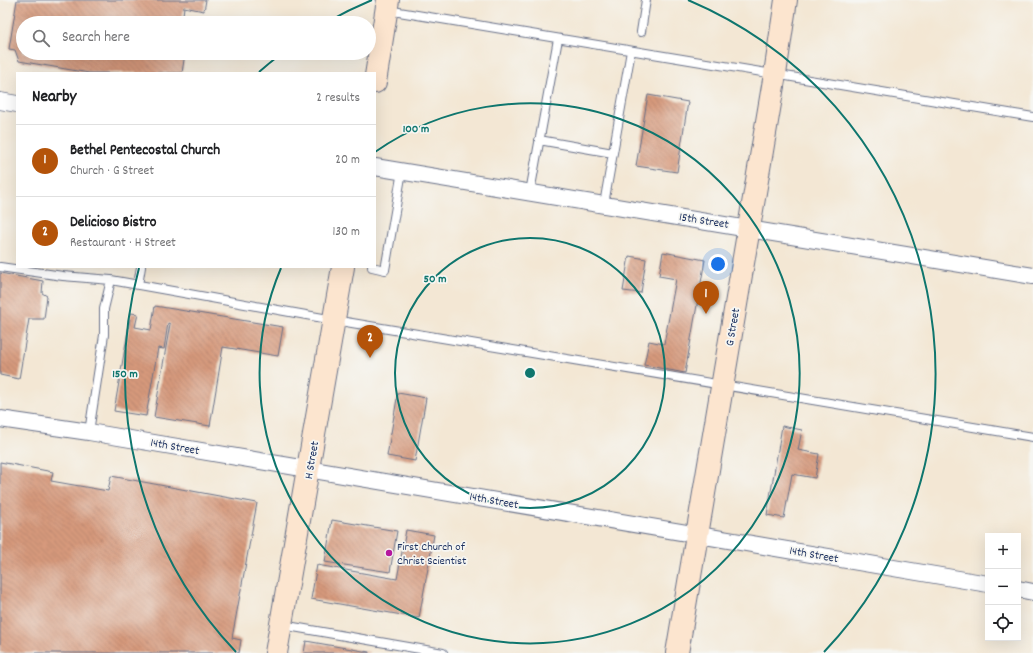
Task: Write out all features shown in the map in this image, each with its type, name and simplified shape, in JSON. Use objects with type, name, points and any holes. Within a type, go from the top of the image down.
[{"type":"main road","name":"G Street","points":[[677,653],[775,74],[786,0]]},
{"type":"main road","points":[[376,76],[388,5]]},
{"type":"main road","name":"H Street","points":[[276,653],[343,268]]},
{"type":"street","points":[[0,101],[16,104]]},
{"type":"street","name":"15th Street","points":[[376,167],[1033,276]]},
{"type":"street","name":"14th Street","points":[[0,419],[89,432],[985,583]]},
{"type":"street","points":[[1021,590],[1033,592]]},
{"type":"lane","points":[[641,32],[646,0]]},
{"type":"lane","points":[[388,5],[558,39],[1033,117]]},
{"type":"lane","points":[[530,192],[558,39]]},
{"type":"lane","points":[[604,204],[631,51]]},
{"type":"lane","points":[[539,140],[613,153]]},
{"type":"lane","points":[[376,268],[385,270],[402,171]]},
{"type":"lane","points":[[0,267],[63,276],[111,280],[334,320],[1033,437]]},
{"type":"lane","points":[[138,285],[141,268]]},
{"type":"lane","points":[[89,432],[104,335],[104,309],[111,280]]},
{"type":"lane","points":[[282,625],[443,653]]},
{"type":"building","points":[[17,0],[206,0],[204,11],[184,7],[183,16],[16,16],[16,53],[15,50],[9,49]]},
{"type":"building","points":[[184,60],[182,72],[83,72],[19,61]]},
{"type":"building","points":[[648,95],[688,102],[677,172],[636,166]]},
{"type":"building","points":[[663,252],[705,260],[685,373],[644,365],[649,341],[664,344],[676,279],[659,276]]},
{"type":"building","points":[[629,256],[646,259],[641,293],[623,291]]},
{"type":"building","points":[[0,273],[43,281],[42,293],[47,296],[44,319],[29,319],[19,379],[0,375]]},
{"type":"building","points":[[155,306],[283,327],[278,356],[223,347],[210,426],[154,417],[170,324],[168,323],[164,349],[158,348],[146,416],[114,411],[131,313],[138,314],[135,327],[151,330]]},
{"type":"building","points":[[398,393],[426,398],[415,461],[387,456]]},
{"type":"building","points":[[782,426],[802,430],[798,450],[819,454],[815,478],[792,474],[784,518],[767,515]]},
{"type":"building","points":[[0,462],[53,472],[51,481],[108,491],[111,476],[257,503],[232,638],[241,640],[239,653],[0,653]]},
{"type":"building","points":[[332,520],[397,531],[390,572],[325,562]]},
{"type":"building","points":[[406,530],[434,535],[419,618],[311,599],[317,565],[397,579]]},
{"type":"building","points":[[306,641],[369,652],[369,653],[304,653]]},
{"type":"place","name":"Bethel Pentecostal Church","points":[[706,314]]},
{"type":"place","name":"Delicioso Bistro","points":[[370,358]]},
{"type":"place","name":"First Church of Christ Scientist","points":[[389,553]]}]
